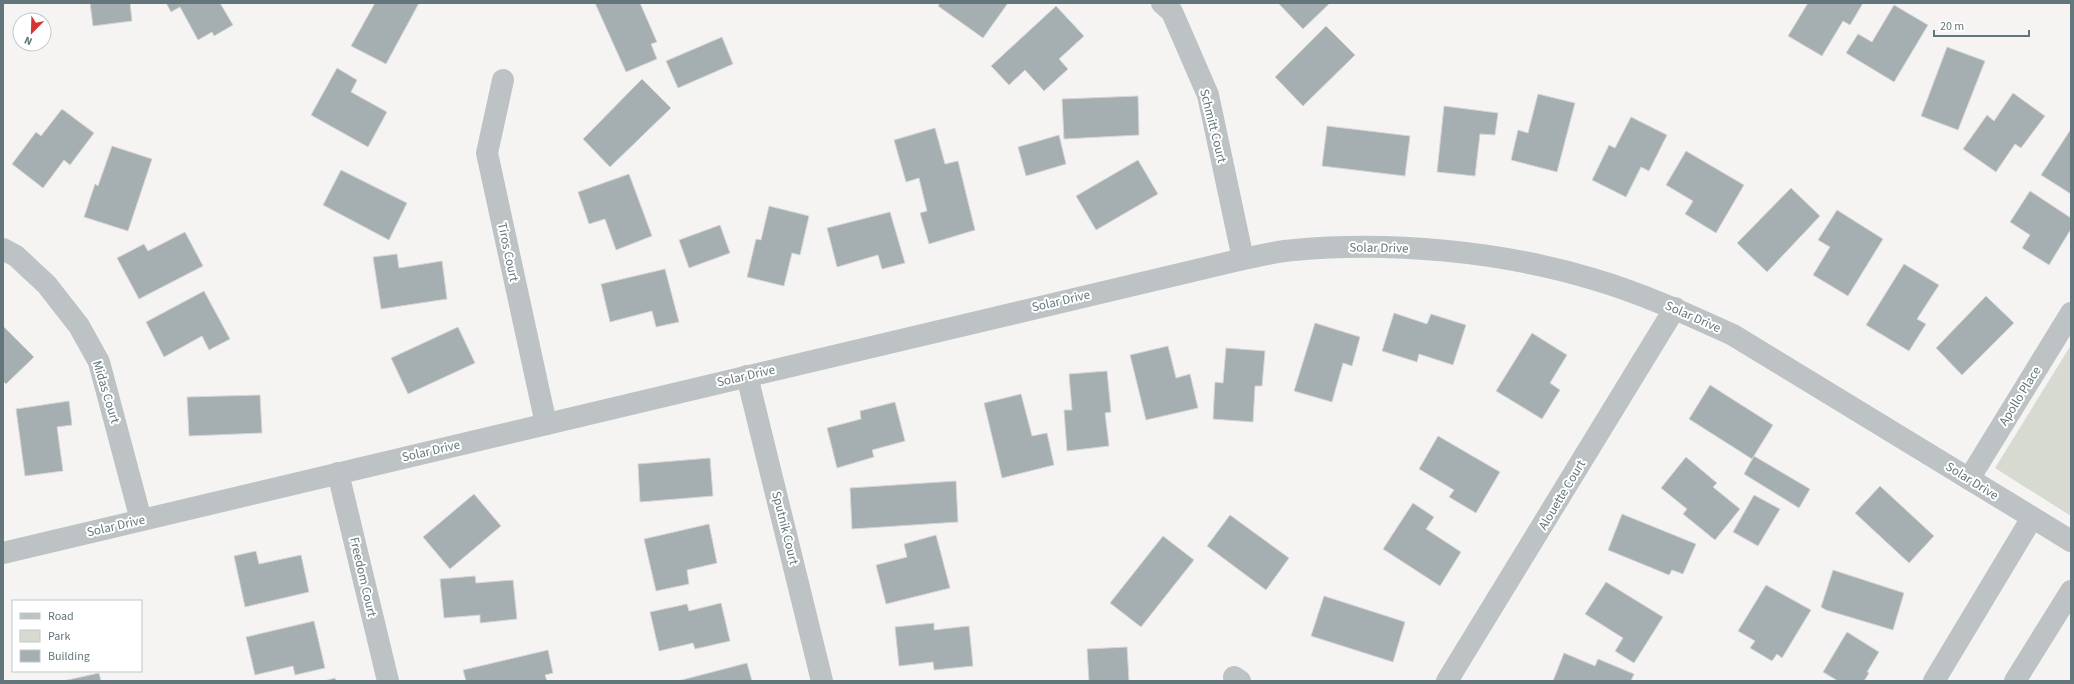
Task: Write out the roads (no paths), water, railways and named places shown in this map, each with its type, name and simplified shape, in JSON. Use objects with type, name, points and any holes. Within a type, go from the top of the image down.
[{"type":"street","name":"Schmitt Court","points":[[1162,3],[1172,12],[1208,95],[1243,258]]},
{"type":"street","name":"Tiros Court","points":[[503,80],[487,153],[546,424]]},
{"type":"street","name":"Solar Drive","points":[[3,553],[1243,258],[1293,250],[1352,247],[1438,250],[1524,262],[1593,279],[1675,308],[1733,335],[2071,541]]},
{"type":"street","name":"Midas Court","points":[[3,249],[16,256],[47,285],[79,326],[99,362],[141,520]]},
{"type":"street","name":"Alouette Court","points":[[1448,681],[1675,308]]},
{"type":"street","name":"Apollo Place","points":[[1969,479],[2071,313]]},
{"type":"street","name":"Sputnik Court","points":[[748,376],[822,681]]},
{"type":"street","name":"Freedom Court","points":[[338,473],[388,681]]},
{"type":"street","points":[[1934,681],[2032,518]]},
{"type":"street","points":[[2015,681],[2071,591]]}]
